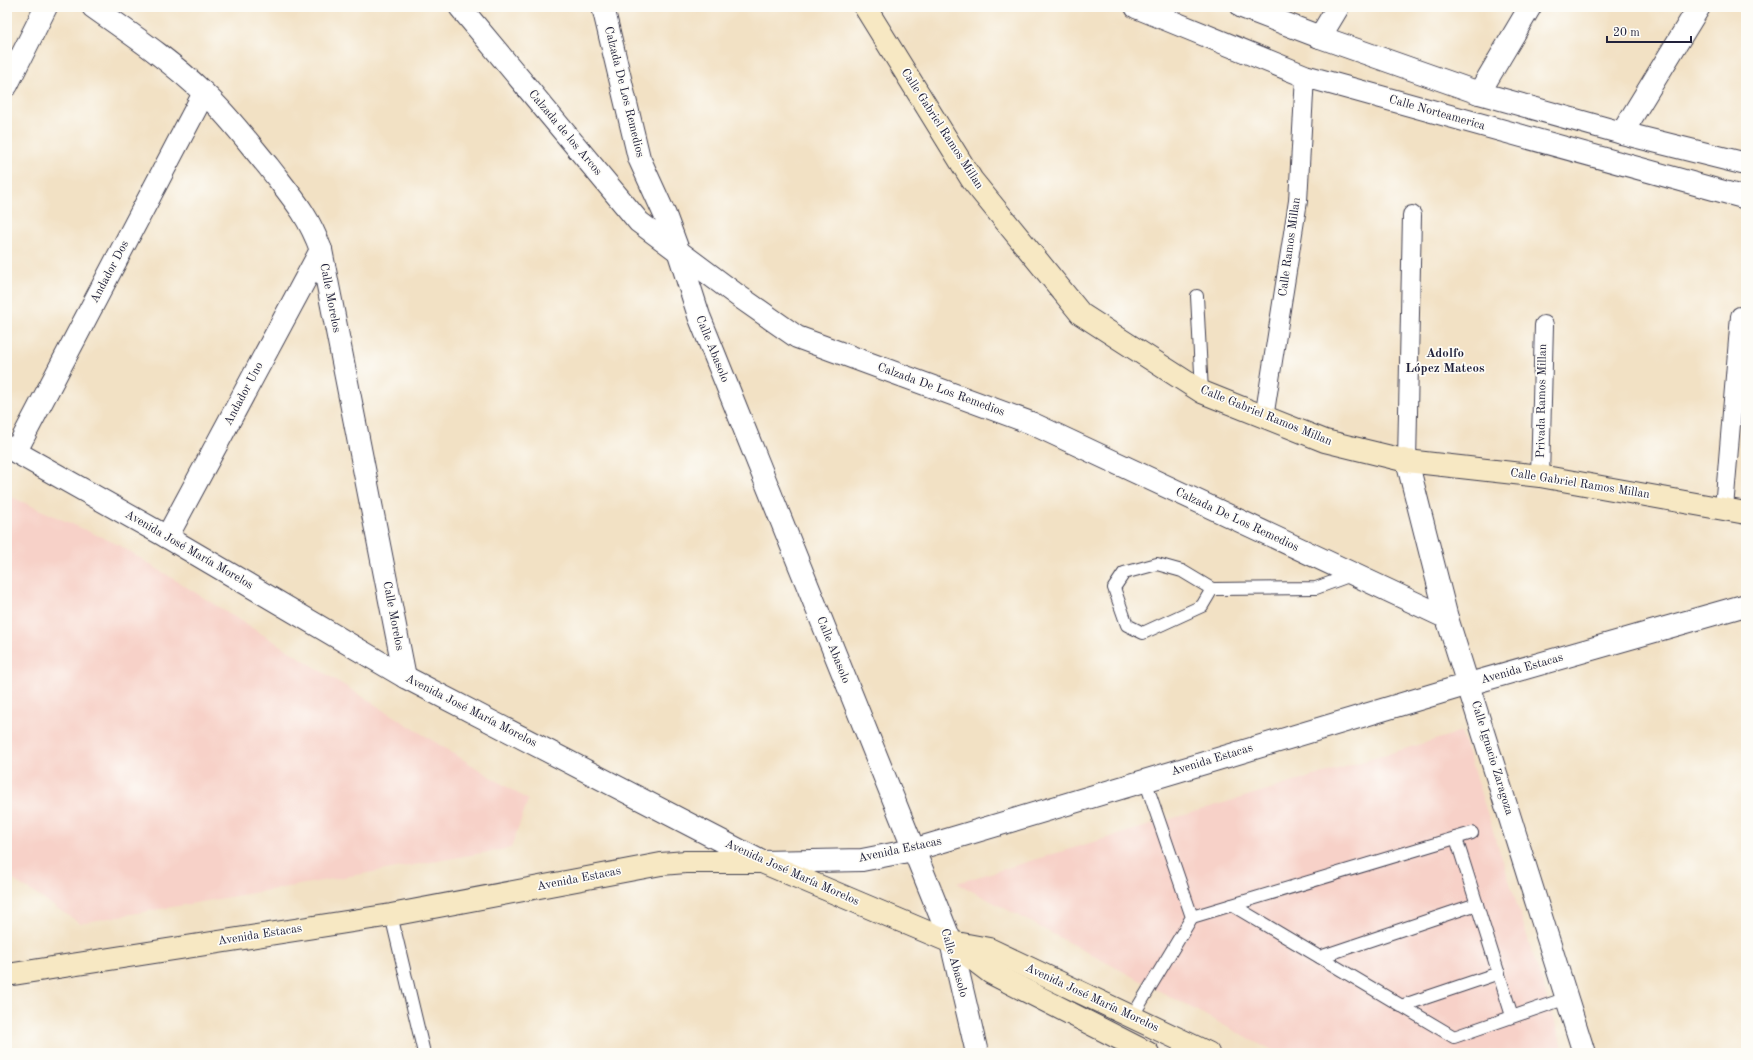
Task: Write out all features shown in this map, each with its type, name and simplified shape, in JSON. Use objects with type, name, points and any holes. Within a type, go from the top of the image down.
[{"type":"main road","name":"Calle Gabriel Ramos Millan","points":[[865,7],[972,180],[1081,314],[1202,392],[1325,442],[1408,461],[1540,476],[1746,513]]},
{"type":"main road","name":"Avenida Estacas","points":[[7,976],[391,915],[661,864],[686,862],[762,862]]},
{"type":"main road","name":"Avenida José María Morelos","points":[[762,862],[951,942],[989,949],[1208,1053]]},
{"type":"main road","name":"Avenida José María Morelos","points":[[951,942],[991,974],[1148,1053]]},
{"type":"street","points":[[7,85],[46,7]]},
{"type":"street","name":"Calle Morelos","points":[[93,7],[169,62],[204,92],[234,124],[301,207],[313,229],[321,250],[404,677]]},
{"type":"street","name":"Calzada de los Arcos","points":[[460,7],[639,222],[678,250]]},
{"type":"street","name":"Calzada De Los Remedios","points":[[603,7],[639,158],[665,215],[678,250],[797,337],[1031,423],[1447,618]]},
{"type":"street","name":"Calle Norteamerica","points":[[1136,7],[1305,76],[1746,198]]},
{"type":"street","points":[[1242,7],[1320,38],[1479,93],[1622,133],[1746,164]]},
{"type":"street","points":[[1320,38],[1338,7]]},
{"type":"street","points":[[1479,93],[1530,7]]},
{"type":"street","points":[[1622,133],[1700,7]]},
{"type":"street","name":"Calle Ramos Millan","points":[[1264,418],[1298,201],[1305,76]]},
{"type":"street","name":"Andador Dos","points":[[12,449],[204,92]]},
{"type":"street","points":[[1408,461],[1412,215]]},
{"type":"street","name":"Andador Uno","points":[[167,537],[321,250]]},
{"type":"street","name":"Calle Abasolo","points":[[678,250],[699,316],[951,942],[977,1053]]},
{"type":"street","points":[[1724,508],[1740,316]]},
{"type":"street","name":"Privada Ramos Millan","points":[[1540,476],[1544,325]]},
{"type":"street","name":"Avenida José María Morelos","points":[[12,449],[167,537],[404,677],[762,862]]},
{"type":"street","name":"Calle Ignacio Zaragoza","points":[[1408,461],[1447,618],[1584,1053]]},
{"type":"street","name":"Avenida Estacas","points":[[762,862],[862,860],[913,850],[1469,684],[1746,605]]},
{"type":"lane","points":[[1197,296],[1202,392]]},
{"type":"lane","points":[[1212,589],[1202,606],[1143,634],[1126,626],[1114,588],[1124,573],[1157,564],[1182,571],[1212,589],[1316,588],[1354,574]]},
{"type":"lane","points":[[1146,780],[1192,917]]},
{"type":"lane","points":[[1132,1017],[1192,917],[1472,833]]},
{"type":"lane","points":[[1456,838],[1512,1016]]},
{"type":"lane","points":[[1320,957],[1477,904]]},
{"type":"lane","points":[[1232,905],[1454,1037],[1567,998]]},
{"type":"lane","points":[[391,915],[424,1053]]},
{"type":"lane","points":[[1401,1006],[1499,973]]},
{"type":"shaded area","points":[[7,495],[119,545],[528,800],[511,848],[80,923],[7,876]]},
{"type":"shaded area","points":[[1461,732],[1565,1053],[1276,1053],[957,883]]},
{"type":"district","name":"Adolfo López Mateos","points":[[1445,360]]}]
